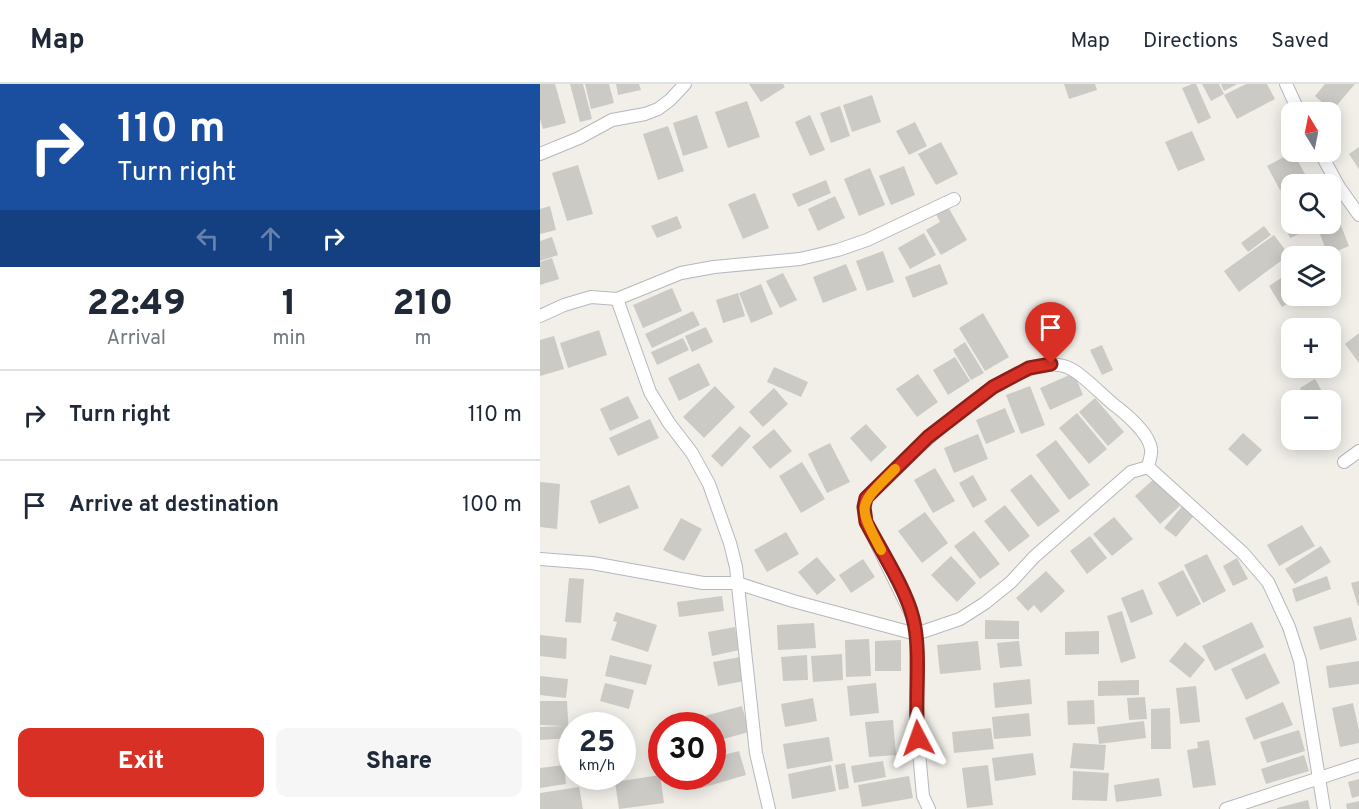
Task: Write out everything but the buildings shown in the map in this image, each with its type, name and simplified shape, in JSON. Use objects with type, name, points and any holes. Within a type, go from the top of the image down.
[{"type":"street","points":[[540,153],[579,138],[612,120],[645,114],[658,109],[685,84]]},
{"type":"street","points":[[1286,84],[1294,102]]},
{"type":"street","points":[[1325,162],[1339,187],[1359,215]]},
{"type":"street","points":[[540,316],[564,305],[591,297],[617,299],[681,273],[714,267],[800,259],[838,250],[867,240],[954,199]]},
{"type":"street","points":[[617,299],[650,392],[669,423],[692,453],[709,484],[730,543],[737,583],[756,753],[769,809]]},
{"type":"street","points":[[929,809],[923,796],[916,719],[916,634],[912,616],[902,592],[866,522],[864,507],[866,498],[928,437],[993,387],[1029,368],[1051,364],[1071,368],[1140,428],[1151,449],[1148,467]]},
{"type":"street","points":[[1344,462],[1359,451]]},
{"type":"street","points":[[540,559],[592,563],[703,583],[737,583],[793,601],[916,634],[960,619],[985,603],[1125,477],[1131,472],[1148,467]]},
{"type":"street","points":[[1148,467],[1243,553],[1268,582],[1289,627],[1300,661],[1324,809]]},
{"type":"street","points":[[1226,809],[1359,765]]},
{"type":"slow traffic","points":[[881,550],[866,522],[864,507],[866,498],[895,469]]},
{"type":"route","points":[[918,738],[916,634],[912,616],[902,592],[866,522],[864,507],[866,498],[928,437],[993,387],[1029,368],[1051,364]]}]
